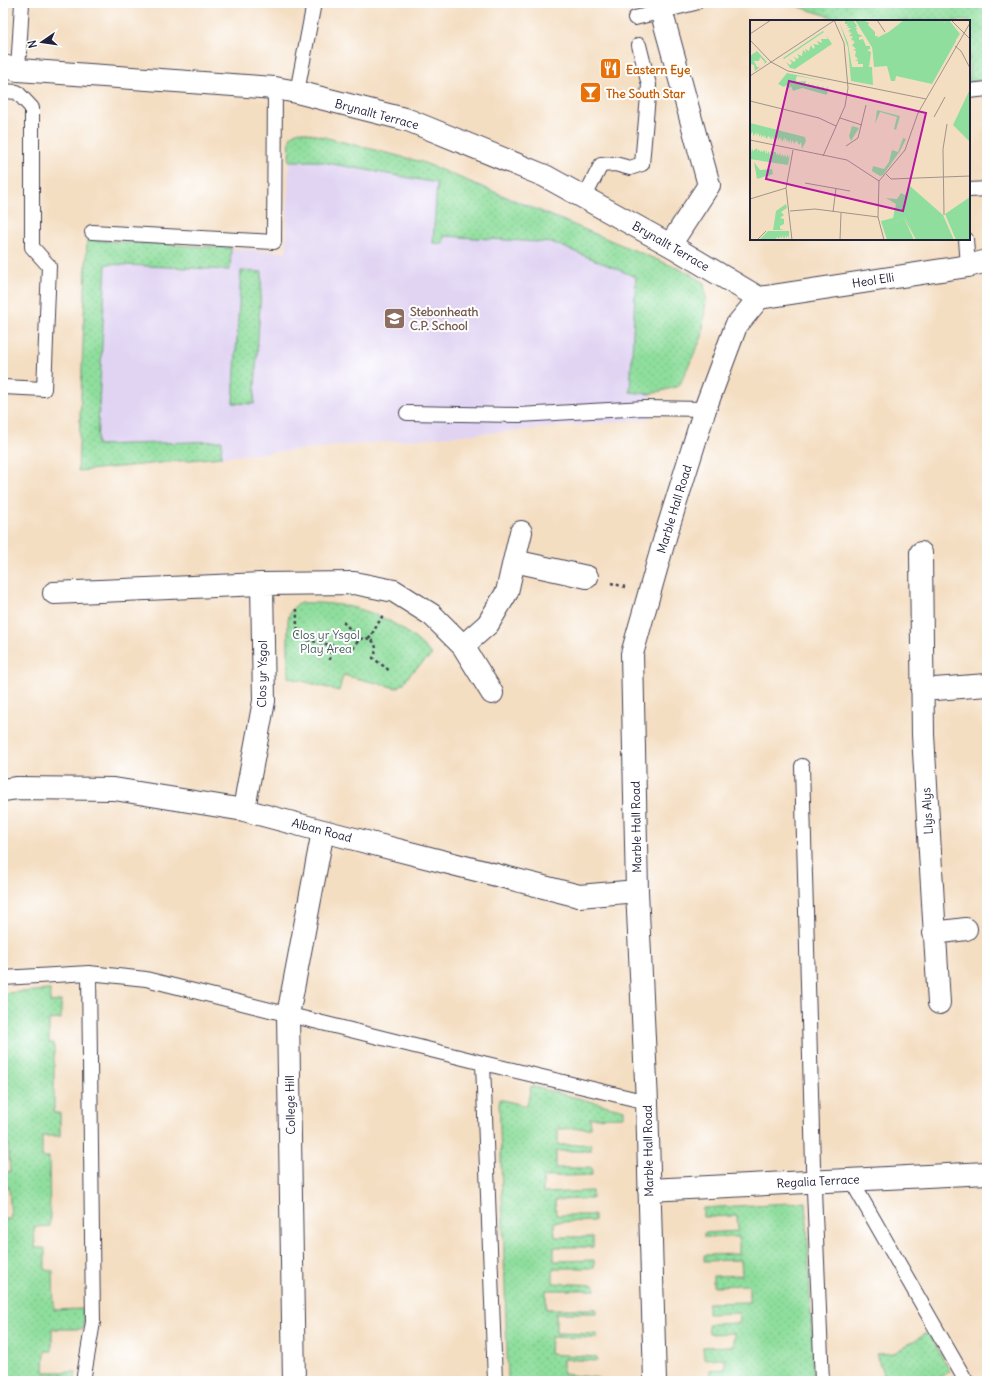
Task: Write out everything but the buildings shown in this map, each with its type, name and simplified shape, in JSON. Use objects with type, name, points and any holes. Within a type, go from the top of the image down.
[{"type":"street","points":[[661,7],[709,185],[670,245]]},
{"type":"street","name":"Brynallt Terrace","points":[[11,68],[275,88],[297,92],[408,120],[545,176],[670,245],[760,298]]},
{"type":"street","name":"Heol Elli","points":[[760,298],[978,263]]},
{"type":"street","name":"Marble Hall Road","points":[[655,1381],[647,1102],[638,891],[632,654],[666,534],[705,409],[736,326],[760,298]]},
{"type":"street","points":[[463,646],[488,624],[507,592],[521,532]]},
{"type":"street","name":"Llys Alys","points":[[921,553],[923,735],[939,1004]]},
{"type":"street","points":[[514,561],[587,577]]},
{"type":"street","points":[[54,594],[262,584],[354,583],[394,591],[432,615],[463,646],[492,693]]},
{"type":"street","name":"Clos yr Ysgol","points":[[244,810],[264,701],[262,584]]},
{"type":"street","points":[[922,690],[987,685]]},
{"type":"street","name":"Alban Road","points":[[3,790],[18,788],[114,789],[244,810],[579,896],[638,891]]},
{"type":"street","name":"College Hill","points":[[294,1381],[288,1014],[323,831]]},
{"type":"street","points":[[934,933],[966,929]]},
{"type":"street","name":"Regalia Terrace","points":[[649,1190],[987,1173]]},
{"type":"lane","points":[[11,68],[22,3]]},
{"type":"lane","points":[[297,92],[314,3]]},
{"type":"lane","points":[[635,18],[661,7],[695,3]]},
{"type":"lane","points":[[584,198],[601,165],[615,164],[630,168],[642,164],[649,85],[639,45]]},
{"type":"lane","points":[[92,232],[274,242],[275,88]]},
{"type":"lane","points":[[970,91],[987,89]]},
{"type":"lane","points":[[3,92],[17,92],[32,108],[32,247],[49,266],[44,388],[3,387]]},
{"type":"lane","points":[[970,190],[987,189]]},
{"type":"lane","points":[[966,240],[978,263]]},
{"type":"lane","points":[[407,413],[519,415],[645,408],[705,409]]},
{"type":"lane","points":[[802,766],[813,1182],[822,1381]]},
{"type":"lane","points":[[84,1381],[93,1322],[89,973]]},
{"type":"lane","points":[[3,978],[89,973],[146,979],[483,1063],[647,1102]]},
{"type":"lane","points":[[483,1063],[495,1381]]},
{"type":"lane","points":[[851,1180],[966,1381]]},
{"type":"path","points":[[587,577],[649,593]]},
{"type":"path","points":[[297,604],[297,631],[300,637],[308,641],[353,650],[354,645],[360,639],[366,638],[373,641],[376,647],[377,651],[373,658],[390,671]]},
{"type":"path","points":[[343,622],[360,639]]},
{"type":"path","points":[[330,660],[331,646]]},
{"type":"shaded area","name":"Stebonheath C.P. School","points":[[300,131],[422,162],[495,191],[689,273],[704,283],[706,298],[702,337],[679,386],[650,394],[648,419],[349,445],[78,471],[87,240],[286,252],[290,138],[294,133]]},
{"type":"green space","points":[[787,3],[987,3],[987,80],[970,82],[970,20],[838,19]]},
{"type":"green space","points":[[300,131],[422,162],[689,273],[704,283],[706,298],[702,337],[679,386],[650,394],[630,392],[636,277],[554,243],[444,236],[443,244],[433,243],[437,183],[317,161],[289,161],[290,138],[294,133]]},
{"type":"green space","points":[[87,240],[231,248],[230,270],[106,264],[97,445],[222,441],[221,457],[78,471]]},
{"type":"green space","points":[[241,271],[262,272],[254,404],[233,403]]},
{"type":"green space","name":"Clos yr Ysgol Play Area","points":[[301,603],[338,605],[356,608],[373,614],[404,630],[432,655],[411,673],[403,684],[397,688],[343,675],[339,691],[288,677],[288,620],[292,609]]},
{"type":"green space","points":[[50,990],[50,1002],[61,1001],[61,1019],[49,1020],[49,1043],[54,1043],[54,1113],[60,1113],[60,1136],[42,1136],[42,1157],[49,1157],[50,1226],[34,1227],[35,1248],[45,1248],[45,1270],[53,1271],[54,1310],[82,1309],[84,1320],[83,1329],[52,1329],[52,1351],[45,1351],[44,1372],[76,1372],[75,1381],[3,1381],[3,1219],[11,1219],[9,1187],[3,1187],[3,1172],[10,1172],[8,1143],[3,1143],[3,1130],[7,1129],[6,1098],[3,1098],[3,1082],[6,1081],[6,1052],[3,1052],[3,1035],[5,1035],[3,993]]},
{"type":"green space","points":[[531,1086],[624,1110],[624,1117],[590,1118],[591,1128],[558,1129],[558,1145],[591,1144],[591,1151],[556,1151],[556,1168],[592,1168],[592,1175],[543,1177],[543,1193],[592,1191],[592,1199],[555,1200],[556,1215],[594,1215],[594,1221],[554,1222],[555,1237],[593,1237],[593,1247],[554,1247],[554,1261],[594,1260],[594,1268],[553,1268],[553,1283],[595,1285],[595,1290],[546,1290],[546,1309],[596,1309],[596,1313],[556,1313],[556,1333],[597,1334],[597,1338],[551,1337],[550,1354],[597,1357],[597,1361],[563,1359],[563,1374],[598,1378],[598,1381],[508,1381],[499,1099],[527,1106]]},
{"type":"green space","points":[[806,1202],[814,1381],[745,1381],[744,1376],[710,1377],[710,1370],[725,1369],[725,1358],[704,1359],[703,1347],[734,1346],[734,1333],[709,1334],[708,1324],[740,1323],[739,1313],[708,1314],[708,1303],[749,1302],[749,1285],[713,1286],[713,1276],[742,1275],[741,1260],[704,1261],[704,1255],[739,1254],[739,1237],[704,1237],[704,1233],[738,1231],[737,1216],[703,1217],[703,1208]]},
{"type":"green space","points":[[928,1332],[950,1371],[931,1381],[886,1381],[876,1354],[894,1353]]},
{"type":"place","name":"Eastern Eye","points":[[611,69]]},
{"type":"place","name":"The South Star","points":[[591,93]]},
{"type":"place","name":"Stebonheath C.P. School","points":[[394,318]]}]
